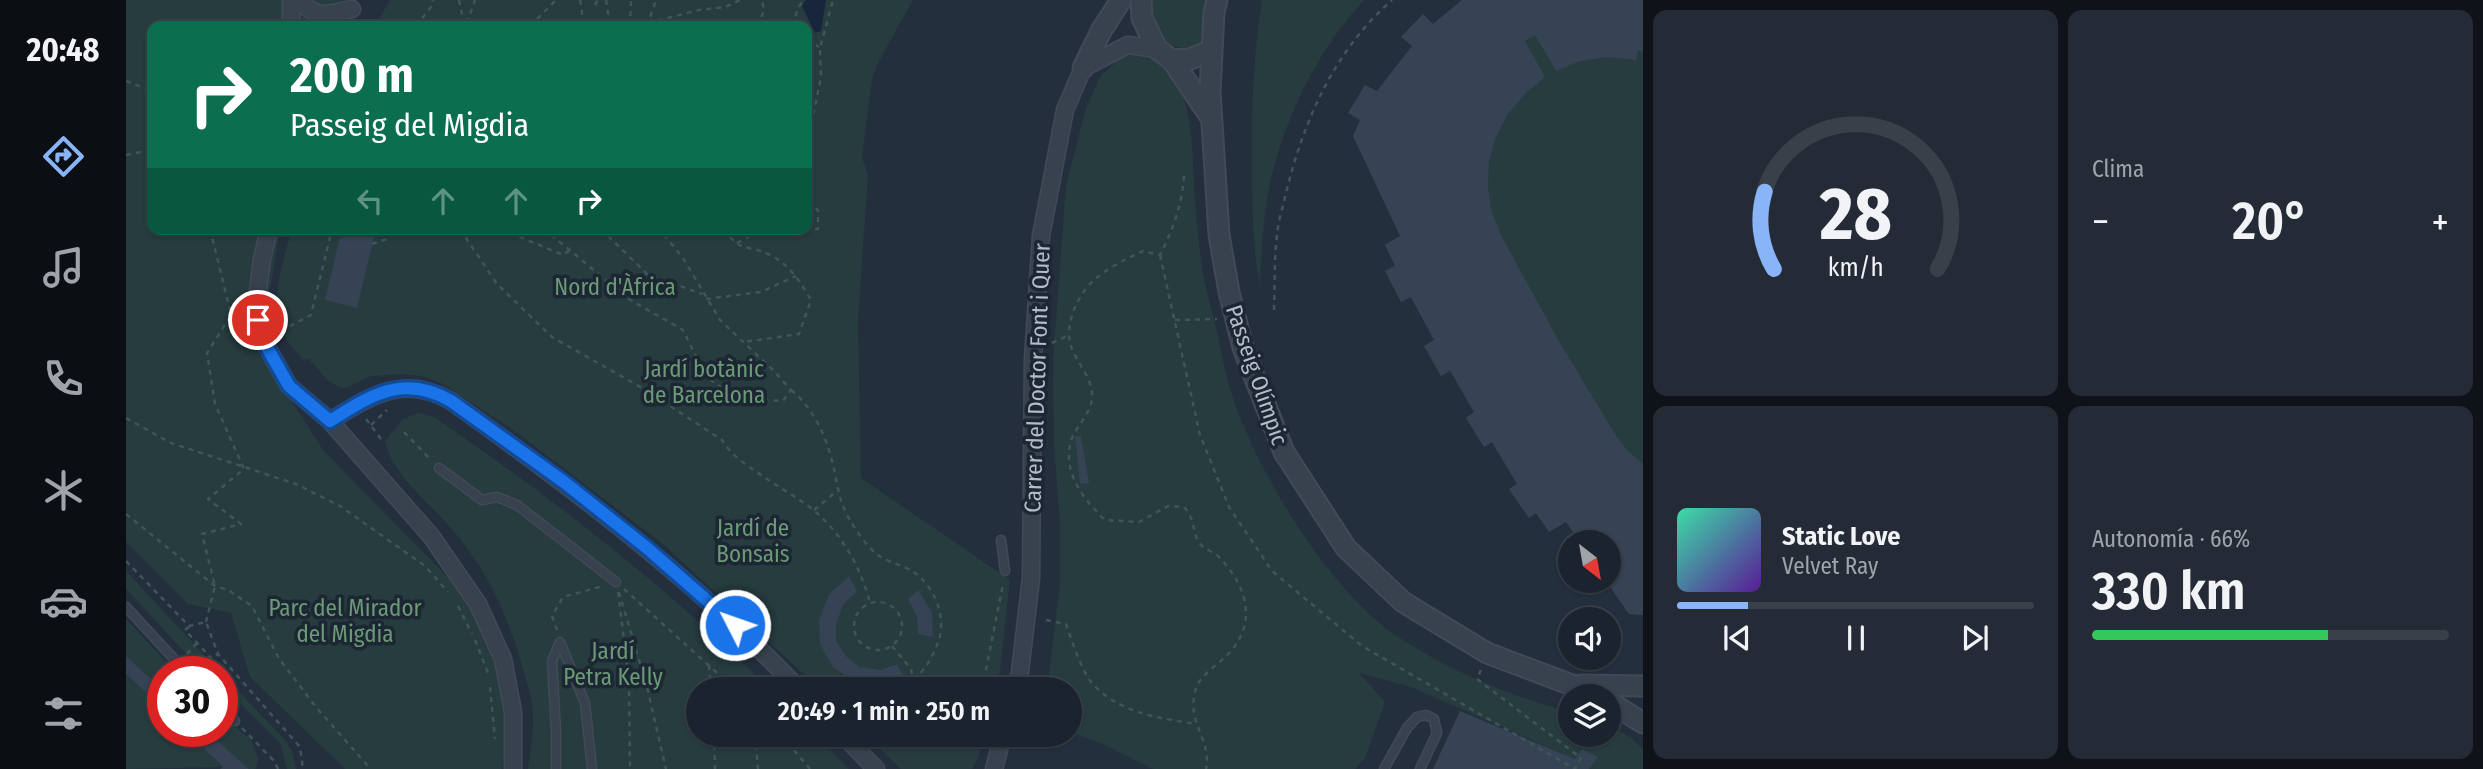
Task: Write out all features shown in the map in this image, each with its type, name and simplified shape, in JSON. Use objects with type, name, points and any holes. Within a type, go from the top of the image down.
[{"type":"street","points":[[1083,68],[1101,31],[1121,0]]},
{"type":"street","points":[[1141,0],[1142,18],[1165,55],[1212,119]]},
{"type":"street","name":"Passeig Olímpic","points":[[1217,0],[1212,50],[1212,119],[1219,235],[1243,348],[1284,452],[1346,548],[1404,602],[1487,653],[1570,684]]},
{"type":"street","points":[[294,13],[309,10],[329,15],[355,5]]},
{"type":"street","points":[[347,21],[355,5]]},
{"type":"street","points":[[1083,68],[1128,45],[1190,59],[1212,50]]},
{"type":"street","name":"Carrer del Doctor Font i Quer","points":[[1019,677],[1031,578],[1033,359],[1041,236],[1065,110],[1083,68]]},
{"type":"street","points":[[268,235],[256,306],[260,335],[289,386],[330,421],[431,536],[478,604],[503,659],[513,712],[513,769]]},
{"type":"street","points":[[330,421],[379,393],[415,387],[443,396],[564,482],[647,548],[753,640],[788,677]]},
{"type":"street","points":[[1621,686],[1643,686]]},
{"type":"street","points":[[1621,709],[1643,723]]},
{"type":"street","points":[[855,747],[876,769]]},
{"type":"street","points":[[994,769],[1000,747]]},
{"type":"lane","points":[[439,468],[482,500],[497,497],[517,505],[616,582]]},
{"type":"lane","points":[[1001,540],[1005,571]]},
{"type":"lane","points":[[126,607],[171,656]]},
{"type":"lane","points":[[556,769],[552,661],[560,642]]},
{"type":"lane","points":[[560,642],[585,703],[592,769]]},
{"type":"lane","points":[[1384,769],[1407,728],[1417,717],[1426,715],[1434,719],[1437,733],[1420,769]]},
{"type":"path","points":[[419,21],[433,0]]},
{"type":"path","points":[[459,0],[465,21]]},
{"type":"path","points":[[469,21],[475,0]]},
{"type":"path","points":[[535,21],[556,0]]},
{"type":"path","points":[[580,0],[583,21]]},
{"type":"path","points":[[595,5],[598,0]]},
{"type":"path","points":[[606,0],[609,21]]},
{"type":"path","points":[[630,21],[631,0]]},
{"type":"path","points":[[649,21],[655,0]]},
{"type":"path","points":[[657,21],[699,10],[724,7],[740,0]]},
{"type":"path","points":[[759,21],[764,11],[762,0]]},
{"type":"path","points":[[795,21],[803,0]]},
{"type":"path","points":[[812,117],[821,76],[820,48],[833,0]]},
{"type":"path","points":[[1274,310],[1277,234],[1293,165],[1310,114],[1339,59],[1377,13],[1392,0]]},
{"type":"path","points":[[812,44],[820,48]]},
{"type":"path","points":[[126,81],[147,89]]},
{"type":"path","points":[[126,155],[147,150]]},
{"type":"path","points":[[1184,176],[1180,205],[1170,237],[1160,256],[1200,435],[1230,507],[1272,571],[1362,646],[1575,769],[1581,758],[1477,679],[1487,653]]},
{"type":"path","points":[[812,206],[818,210],[818,229],[812,229]]},
{"type":"path","points":[[211,235],[231,315],[208,353],[215,404],[244,468]]},
{"type":"path","points":[[281,331],[311,315],[331,235]]},
{"type":"path","points":[[372,244],[391,235]]},
{"type":"path","points":[[464,235],[497,284],[552,337],[655,396],[722,440],[726,447],[748,466],[814,510],[850,554],[866,585],[870,604]]},
{"type":"path","points":[[515,235],[563,255],[570,250]]},
{"type":"path","points":[[551,235],[618,291],[683,330],[706,377],[738,399],[783,401],[791,390]]},
{"type":"path","points":[[607,235],[647,274],[704,297],[761,292],[796,276]]},
{"type":"path","points":[[664,235],[683,258],[720,320],[775,371],[802,400],[819,426],[829,450],[837,491],[849,520],[878,556],[913,572],[924,581],[936,601],[940,621],[939,641],[922,674],[917,677]]},
{"type":"path","points":[[728,235],[734,244],[771,255],[796,276],[811,300],[799,334],[744,342]]},
{"type":"path","points":[[734,244],[750,235]]},
{"type":"path","points":[[1160,256],[1143,251],[1116,264],[1092,282],[1073,312],[1068,336],[1090,383],[1092,401],[1079,429],[1071,439],[1070,461],[1075,484],[1086,502],[1105,520],[1139,522],[1168,506],[1184,507],[1192,516],[1197,539],[1202,546],[1215,554],[1242,588],[1246,610],[1239,640],[1196,684],[1191,706],[1209,757],[1206,769]]},
{"type":"path","points":[[618,291],[647,274]]},
{"type":"path","points":[[1175,320],[1207,320],[1235,316]]},
{"type":"path","name":"Carrer del Doctor Font i Quer","points":[[1049,345],[1068,336]]},
{"type":"path","points":[[370,425],[390,408]]},
{"type":"path","points":[[361,412],[381,439]]},
{"type":"path","points":[[126,418],[171,443],[296,484],[340,506],[425,566],[454,599],[474,638],[489,676],[496,742]]},
{"type":"path","points":[[404,432],[439,468]]},
{"type":"path","points":[[244,468],[208,499],[241,524],[202,534],[215,586],[206,622],[218,654],[300,747],[303,769]]},
{"type":"path","points":[[814,510],[837,491]]},
{"type":"path","points":[[126,514],[215,586],[228,590],[252,606],[278,657],[368,769]]},
{"type":"path","points":[[126,561],[190,626]]},
{"type":"path","points":[[985,677],[1005,571]]},
{"type":"path","points":[[560,642],[552,616],[563,597],[616,582]]},
{"type":"path","points":[[616,582],[722,677]]},
{"type":"path","points":[[616,582],[629,680],[630,769]]},
{"type":"path","points":[[616,582],[647,687],[666,769]]},
{"type":"path","points":[[870,604],[887,604],[900,617],[901,631],[892,646],[870,649],[856,637],[856,615],[870,604]]},
{"type":"path","points":[[1046,620],[1066,624],[1073,645],[1092,682],[1119,705],[1158,718],[1196,724]]},
{"type":"path","points":[[206,622],[185,630],[212,659],[218,654]]},
{"type":"path","points":[[892,646],[911,669],[913,677]]},
{"type":"path","points":[[709,665],[710,677]]},
{"type":"path","points":[[238,724],[267,752],[278,769]]},
{"type":"path","points":[[715,747],[715,769]]},
{"type":"path","points":[[756,747],[758,769]]},
{"type":"path","points":[[791,747],[810,769]]},
{"type":"green space","name":"Parc del Mirador del Migdia","points":[[126,0],[357,0],[346,21],[147,21],[147,235],[279,235],[267,309],[286,392],[323,450],[463,593],[481,625],[495,659],[507,737],[502,769],[345,769],[250,677],[231,613],[188,604],[126,542]]},
{"type":"green space","name":"Jardí botànic de Barcelona","points":[[390,0],[913,0],[872,79],[862,158],[868,175],[858,321],[861,478],[1010,580],[998,677],[807,677],[663,544],[512,429],[441,383],[423,376],[371,376],[341,388],[328,381],[309,359],[303,360],[283,334],[279,322],[277,295],[290,235],[812,235],[812,21],[378,21]]},
{"type":"green space","points":[[1152,0],[1206,0],[1201,45],[1178,47],[1162,39],[1153,22]]},
{"type":"green space","points":[[1262,0],[1364,0],[1333,39],[1306,83],[1277,155],[1268,192],[1260,285],[1254,236],[1252,141],[1254,70]]},
{"type":"green space","points":[[1462,0],[1643,0],[1643,615],[1629,614],[1614,593],[1621,593],[1621,530],[1572,530],[1566,522],[1549,532],[1536,513],[1529,518],[1509,489],[1517,484],[1492,442],[1484,447],[1466,418],[1474,412],[1450,371],[1441,376],[1424,346],[1434,340],[1411,297],[1401,302],[1385,271],[1395,265],[1385,245],[1400,236],[1361,118],[1382,85],[1432,26]]},
{"type":"green space","points":[[1133,55],[1154,59],[1170,71],[1180,89],[1191,135],[1202,268],[1229,385],[1258,457],[1277,493],[1322,561],[1374,618],[1400,638],[1440,662],[1482,682],[1558,708],[1558,747],[1621,747],[1621,732],[1643,749],[1643,769],[1589,769],[1597,757],[1578,756],[1575,759],[1411,687],[1359,673],[1385,702],[1365,758],[1355,769],[1153,769],[1082,737],[1082,677],[1049,677],[1060,584],[1053,358],[1066,186],[1086,108],[1101,75],[1120,59]]},
{"type":"green space","name":"Jardí Petra Kelly","points":[[418,413],[434,417],[479,448],[566,512],[650,580],[758,677],[686,677],[686,747],[828,747],[849,769],[528,769],[533,713],[529,689],[505,616],[488,580],[466,546],[396,467],[385,441],[403,419]]},
{"type":"green space","points":[[126,571],[205,656],[188,656],[126,589]]},
{"type":"green space","points":[[126,619],[161,656],[147,656],[147,675],[126,656]]},
{"type":"green space","points":[[126,674],[147,694],[147,747],[202,747],[223,767],[126,769]]},
{"type":"green space","points":[[238,691],[286,741],[292,751],[296,769],[287,769],[280,743],[238,701]]},
{"type":"green space","points":[[238,729],[251,740],[259,760],[255,769],[249,769],[225,747],[238,747]]},
{"type":"green space","points":[[878,747],[981,747],[972,769],[901,769]]},
{"type":"water","points":[[806,0],[826,0],[821,31],[815,33],[812,21],[809,21],[802,6]]},
{"type":"building","points":[[1462,0],[1643,0],[1643,52],[1638,50],[1636,60],[1606,57],[1580,61],[1556,71],[1535,35],[1525,41],[1545,77],[1526,93],[1507,115],[1495,139],[1489,162],[1488,187],[1491,210],[1501,235],[1556,336],[1615,434],[1627,450],[1643,464],[1643,615],[1629,614],[1614,593],[1621,593],[1621,530],[1572,530],[1566,522],[1549,532],[1536,513],[1529,518],[1509,489],[1517,484],[1492,442],[1484,447],[1466,418],[1474,412],[1450,370],[1441,376],[1424,346],[1434,340],[1411,297],[1401,302],[1385,271],[1395,266],[1385,245],[1400,236],[1353,136],[1360,120],[1348,113],[1365,85],[1377,91],[1412,46],[1401,37],[1423,14],[1433,24]]},
{"type":"building","points":[[341,235],[375,235],[357,308],[325,300]]},
{"type":"building","points":[[1081,436],[1089,483],[1080,484],[1075,437]]},
{"type":"building","points":[[849,576],[857,591],[843,605],[836,624],[836,641],[846,656],[860,667],[880,670],[897,664],[904,677],[848,677],[833,667],[820,644],[819,620],[829,594]]},
{"type":"building","points":[[918,590],[932,612],[933,637],[918,634],[917,617],[908,599]]},
{"type":"building","points":[[126,656],[147,675],[147,694],[126,674]]},
{"type":"building","points":[[1460,711],[1575,759],[1582,749],[1598,757],[1589,769],[1433,769]]},
{"type":"building","points":[[202,747],[225,747],[249,769],[220,769],[223,767]]},
{"type":"route","points":[[258,320],[260,335],[289,386],[330,421],[379,393],[415,387],[434,391],[564,482],[647,548],[735,625]]},
{"type":"park label","name":"Nord d'Àfrica","points":[[615,287]]},
{"type":"park label","name":"Jardí de Bonsais","points":[[753,541]]}]
